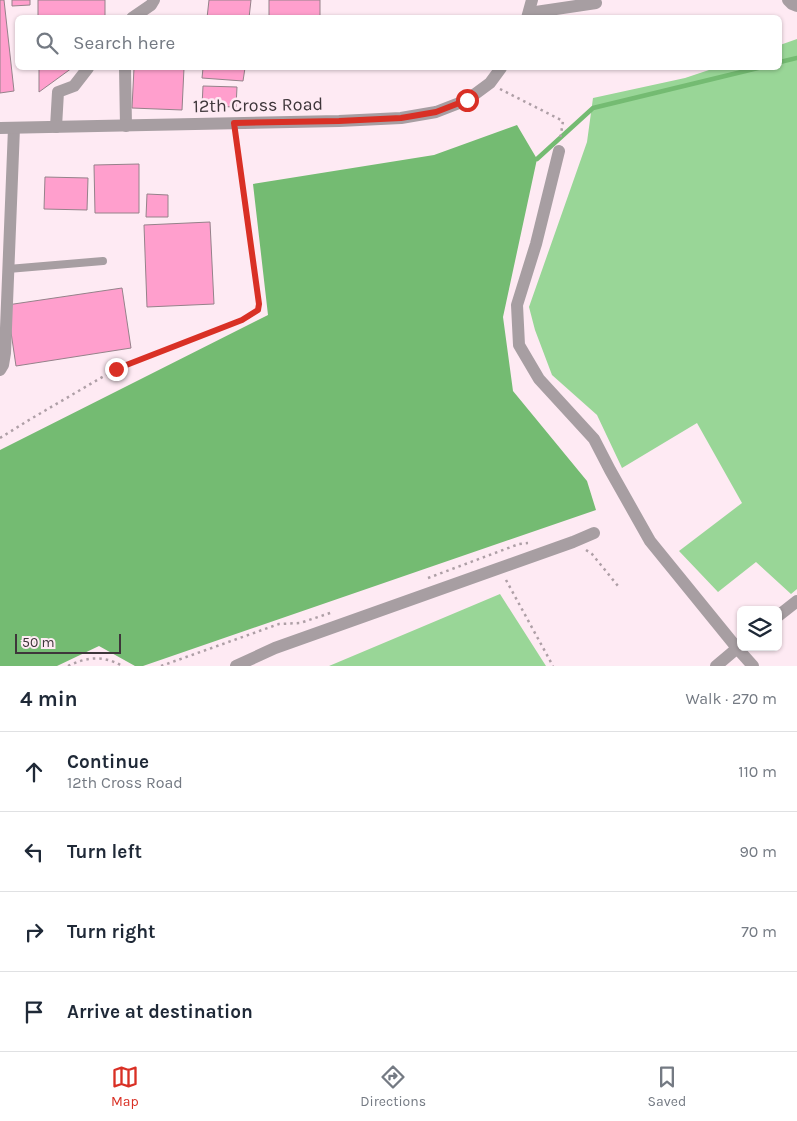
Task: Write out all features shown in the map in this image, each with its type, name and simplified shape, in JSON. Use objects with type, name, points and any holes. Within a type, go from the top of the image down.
[{"type":"street","points":[[136,15],[151,5],[154,0]]},
{"type":"street","points":[[788,0],[797,6]]},
{"type":"street","points":[[529,10],[596,3]]},
{"type":"street","points":[[56,127],[58,92],[74,86],[86,70]]},
{"type":"street","points":[[125,70],[126,126]]},
{"type":"street","name":"12th Cross Road","points":[[0,128],[401,118],[436,112],[467,100],[490,83],[500,70]]},
{"type":"street","points":[[0,370],[3,366],[5,353],[14,128]]},
{"type":"street","points":[[559,151],[536,244],[517,305],[519,345],[539,379],[594,439],[650,541],[737,644]]},
{"type":"street","points":[[236,666],[275,648],[574,542],[594,533]]},
{"type":"street","points":[[782,613],[797,601]]},
{"type":"street","points":[[716,666],[737,648]]},
{"type":"street","points":[[742,651],[753,666]]},
{"type":"lane","points":[[8,269],[103,262]]},
{"type":"path","points":[[514,96],[563,121],[559,151]]},
{"type":"path","points":[[0,438],[116,369],[242,320],[258,310],[259,304],[234,123]]},
{"type":"path","points":[[428,578],[519,544],[535,542]]},
{"type":"path","points":[[574,542],[592,554],[618,586]]},
{"type":"path","points":[[499,568],[552,666]]},
{"type":"path","points":[[161,666],[279,624],[300,623],[337,610]]},
{"type":"path","points":[[68,666],[75,662],[95,658],[114,661],[122,666]]},
{"type":"shaded area","points":[[797,39],[797,589],[791,594],[756,562],[718,592],[679,551],[742,503],[697,423],[622,468],[597,415],[552,375],[535,330],[529,307],[587,142],[593,98],[685,78],[709,70],[782,70],[782,44]]},
{"type":"shaded area","points":[[517,125],[537,159],[503,317],[513,391],[587,481],[596,510],[143,666],[135,666],[99,646],[57,666],[0,666],[0,450],[268,315],[253,184],[434,155]]},
{"type":"shaded area","points":[[500,594],[546,666],[329,666]]},
{"type":"building","points":[[0,0],[4,0],[14,91],[0,93]]},
{"type":"building","points":[[12,0],[30,0],[30,5],[12,6]]},
{"type":"building","points":[[38,0],[105,0],[105,15],[38,15]]},
{"type":"building","points":[[209,0],[251,0],[249,15],[207,15]]},
{"type":"building","points":[[269,0],[320,0],[320,15],[269,15]]},
{"type":"building","points":[[39,70],[69,70],[39,92]]},
{"type":"building","points":[[134,70],[184,70],[182,110],[132,108]]},
{"type":"building","points":[[203,70],[245,70],[243,81],[202,78]]},
{"type":"building","points":[[203,86],[237,87],[236,107],[202,106]]},
{"type":"building","points":[[139,164],[139,213],[95,213],[94,165]]},
{"type":"building","points":[[45,177],[88,178],[87,210],[44,209]]},
{"type":"building","points":[[147,194],[168,195],[168,217],[146,217]]},
{"type":"building","points":[[210,222],[214,304],[147,307],[144,225]]},
{"type":"building","points":[[122,288],[131,348],[16,366],[7,305]]},
{"type":"waterway","points":[[782,62],[797,58]]},
{"type":"waterway","points":[[537,159],[593,108],[750,70]]},
{"type":"route","points":[[116,369],[242,320],[258,310],[259,304],[234,123],[401,118],[436,112],[467,100]]}]
